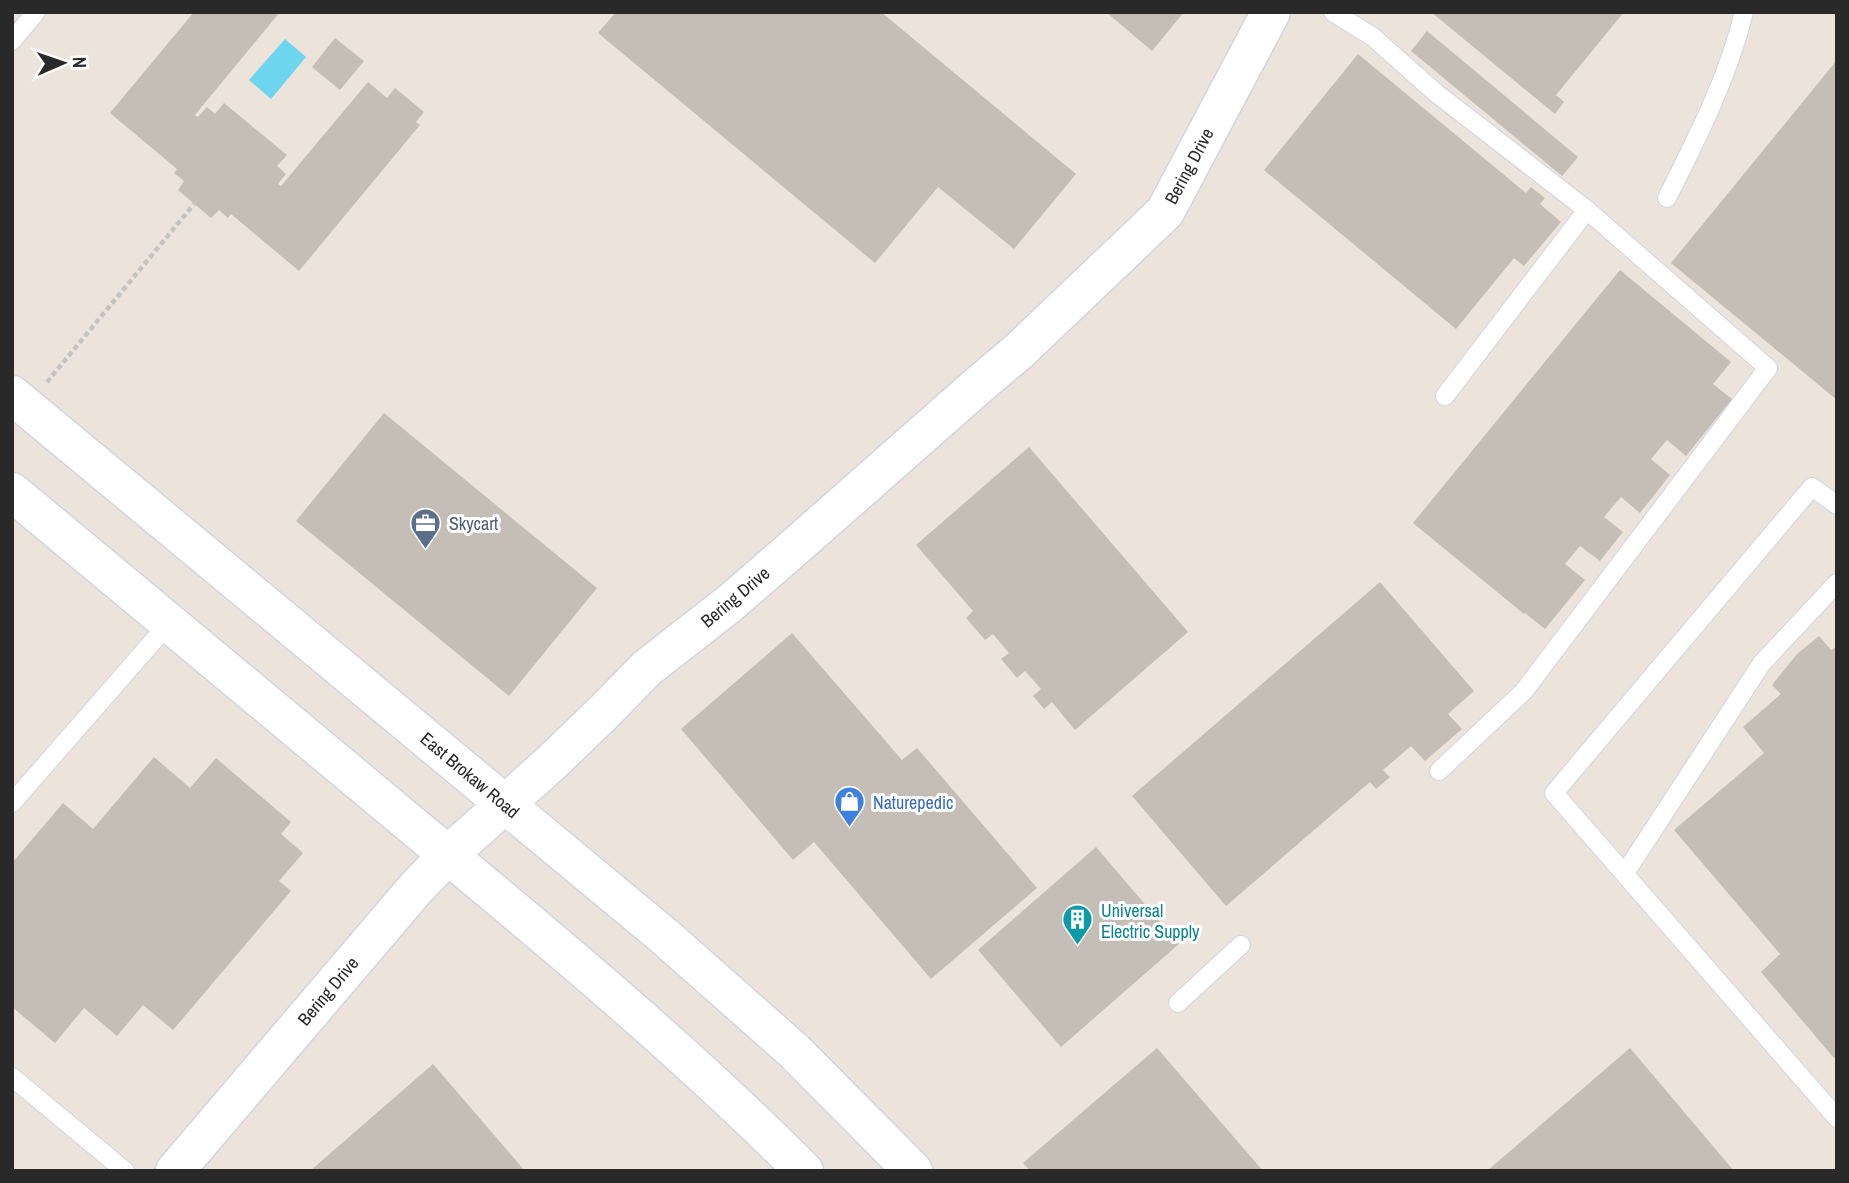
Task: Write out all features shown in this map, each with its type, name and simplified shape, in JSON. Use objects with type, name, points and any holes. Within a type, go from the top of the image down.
[{"type":"main road","name":"Bering Drive","points":[[175,1171],[416,888],[448,855],[551,763],[647,668],[768,570],[1020,351],[1165,212],[1271,12]]},
{"type":"main road","name":"East Brokaw Road","points":[[20,401],[664,936],[794,1051],[913,1171]]},
{"type":"main road","points":[[12,492],[638,1016],[772,1138],[804,1171]]},
{"type":"lane","points":[[12,41],[36,12]]},
{"type":"lane","points":[[1333,12],[1373,37],[1436,93],[1587,210],[1768,368],[1524,691],[1438,771]]},
{"type":"lane","points":[[1667,198],[1708,114],[1735,47],[1744,12]]},
{"type":"lane","points":[[1445,396],[1587,210]]},
{"type":"lane","points":[[1837,505],[1812,487],[1554,793],[1837,1118]]},
{"type":"lane","points":[[1625,873],[1762,663],[1837,583]]},
{"type":"lane","points":[[12,803],[169,623]]},
{"type":"lane","points":[[1178,1003],[1241,945]]},
{"type":"lane","points":[[12,1077],[125,1171]]},
{"type":"path","points":[[20,401],[55,371],[194,204]]},
{"type":"water","points":[[285,39],[306,57],[271,99],[249,80]]},
{"type":"building","points":[[194,12],[280,12],[195,115],[198,117],[207,107],[215,114],[224,103],[287,155],[277,166],[286,174],[278,184],[281,186],[368,82],[387,98],[395,88],[424,112],[416,122],[420,125],[299,271],[231,214],[228,218],[219,210],[211,218],[178,190],[184,181],[174,173],[177,169],[110,113]]},
{"type":"building","points":[[616,12],[881,12],[1076,174],[1014,249],[938,187],[875,263],[598,33]]},
{"type":"building","points":[[1106,12],[1184,12],[1152,51]]},
{"type":"building","points":[[1431,12],[1624,12],[1556,95],[1564,102],[1555,114]]},
{"type":"building","points":[[1427,31],[1578,157],[1562,176],[1411,51]]},
{"type":"building","points":[[335,38],[364,61],[340,90],[312,67]]},
{"type":"building","points":[[1358,54],[1526,193],[1531,187],[1545,198],[1540,204],[1561,222],[1524,266],[1514,258],[1456,329],[1264,170]]},
{"type":"building","points":[[1837,60],[1837,400],[1671,263]]},
{"type":"building","points":[[1620,270],[1731,362],[1713,384],[1732,399],[1686,456],[1667,440],[1651,459],[1670,475],[1640,513],[1621,497],[1604,517],[1623,532],[1600,561],[1580,546],[1565,564],[1585,580],[1545,629],[1413,523]]},
{"type":"building","points":[[384,413],[597,588],[509,696],[296,521]]},
{"type":"building","points":[[1029,447],[1188,632],[1075,730],[1052,702],[1044,709],[1033,696],[1041,689],[1025,671],[1017,678],[1001,659],[1009,653],[993,634],[985,640],[966,618],[973,611],[916,545]]},
{"type":"building","points":[[1380,582],[1474,691],[1448,714],[1462,729],[1425,761],[1411,746],[1383,770],[1390,777],[1376,789],[1370,782],[1226,906],[1132,796]]},
{"type":"building","points":[[792,633],[902,760],[917,748],[1037,888],[931,979],[814,842],[793,860],[681,729]]},
{"type":"building","points":[[1819,636],[1831,650],[1837,646],[1837,1056],[1834,1058],[1761,972],[1780,954],[1674,830],[1764,753],[1743,727],[1781,694],[1772,685],[1797,654]]},
{"type":"building","points":[[154,757],[190,788],[216,758],[291,822],[281,834],[303,853],[279,881],[291,891],[173,1030],[143,1005],[117,1036],[84,1008],[55,1043],[12,1007],[12,863],[63,803],[93,829]]},
{"type":"building","name":"Universal Electric Supply","points":[[1096,847],[1179,944],[1061,1047],[978,950]]},
{"type":"building","points":[[1157,1048],[1263,1171],[1030,1171],[1023,1163]]},
{"type":"building","points":[[1630,1048],[1734,1171],[1487,1171]]},
{"type":"building","points":[[433,1064],[525,1171],[310,1171]]},
{"type":"place","name":"Skycart","points":[[426,550]]},
{"type":"place","name":"Naturepedic","points":[[850,829]]},
{"type":"place","name":"Universal Electric Supply","points":[[1078,947]]}]
